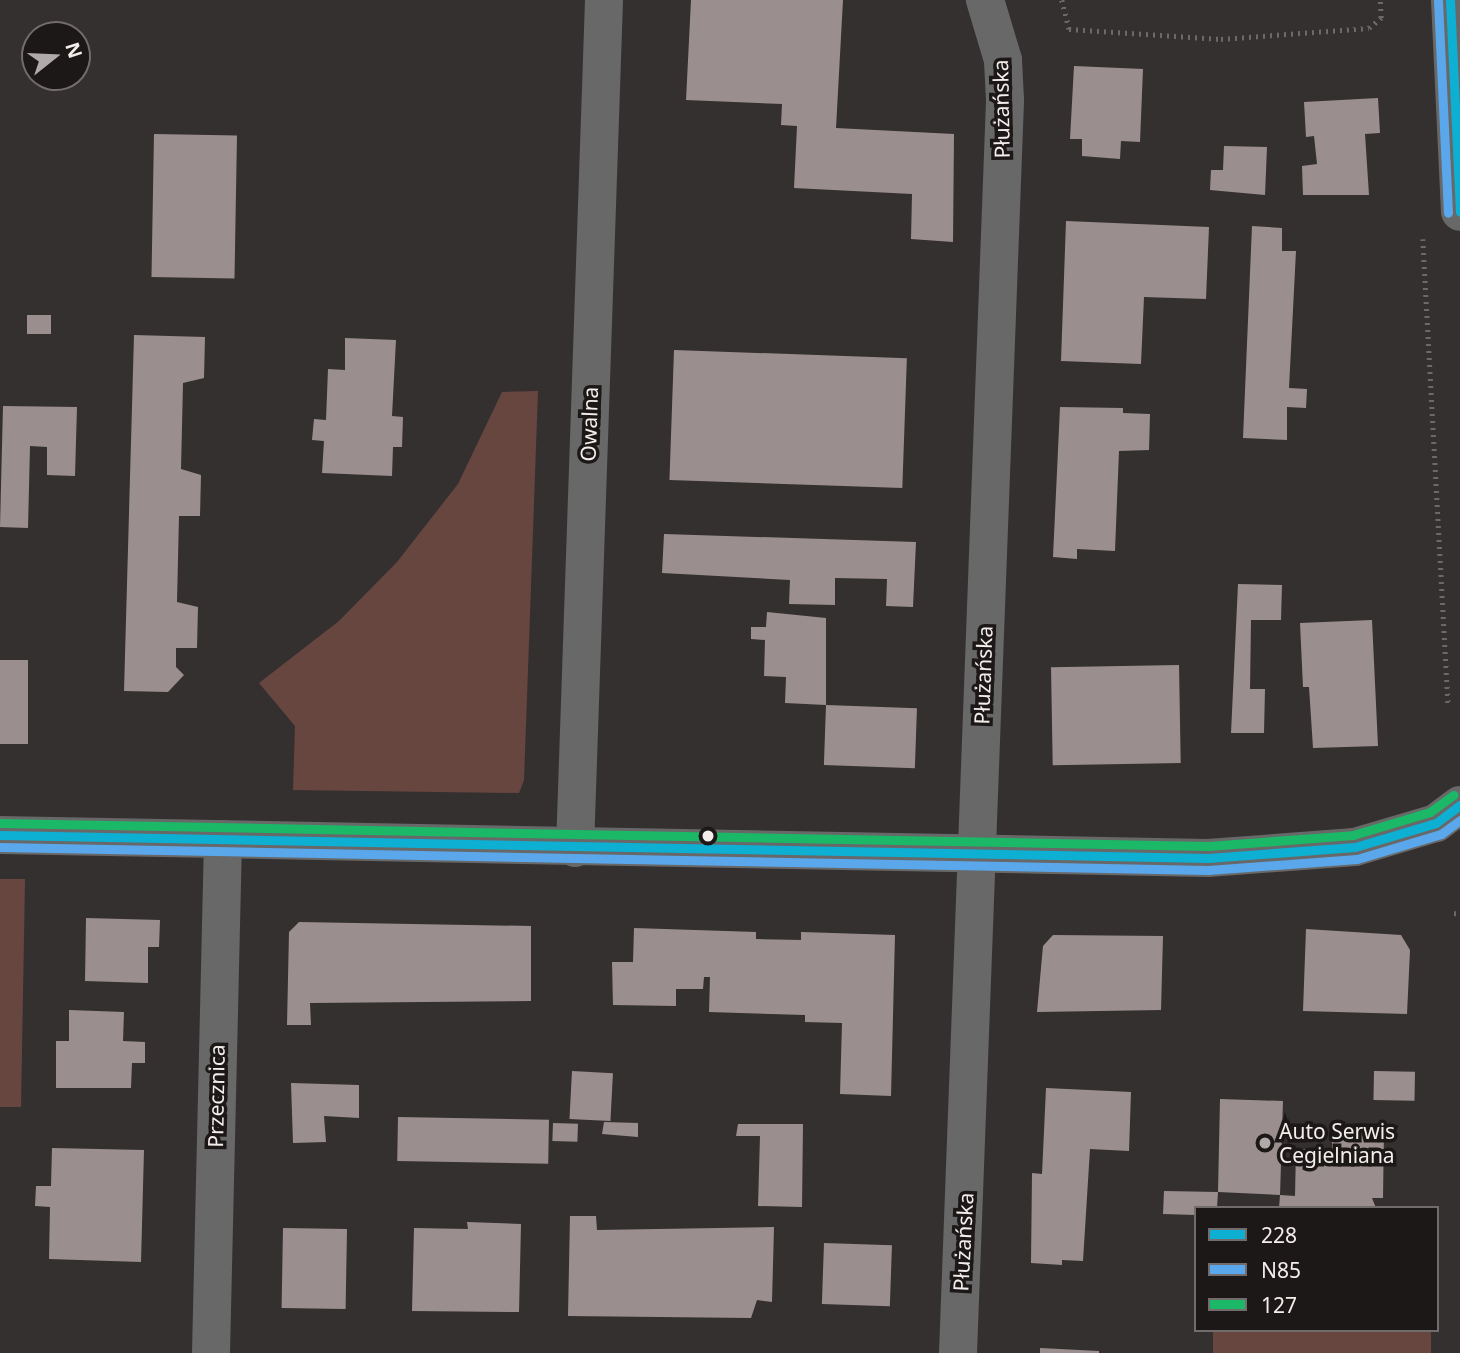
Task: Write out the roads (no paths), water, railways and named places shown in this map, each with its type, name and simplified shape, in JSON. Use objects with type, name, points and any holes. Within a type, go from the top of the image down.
[{"type":"street","name":"Owalna","points":[[575,848],[604,0]]},
{"type":"street","name":"Płużańska","points":[[958,1353],[1005,100],[1003,60],[985,0]]},
{"type":"street","points":[[1450,0],[1460,212]]},
{"type":"street","points":[[0,835],[1208,858],[1306,854],[1399,837],[1436,823],[1460,805]]},
{"type":"street","name":"Przecznica","points":[[211,1353],[223,839]]},
{"type":"place","name":"Auto Serwis Cegielniana","points":[[1265,1143]]}]
